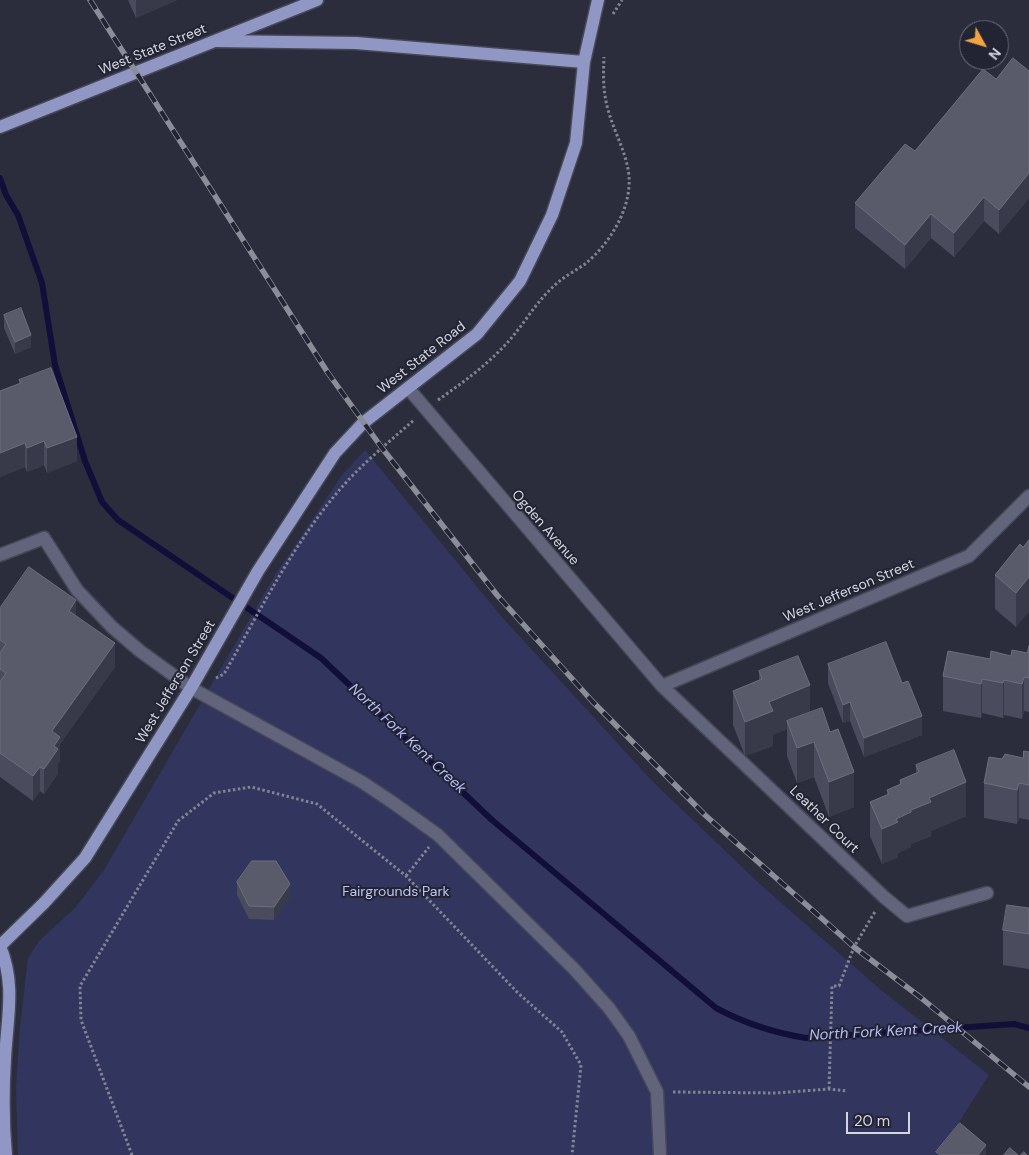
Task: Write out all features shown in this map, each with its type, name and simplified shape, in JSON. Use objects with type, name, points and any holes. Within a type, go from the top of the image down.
[{"type":"main road","name":"West State Street","points":[[0,127],[34,115],[317,0]]},
{"type":"main road","points":[[216,41],[356,43],[584,62],[598,0]]},
{"type":"main road","name":"West State Road","points":[[363,423],[477,334],[520,281],[552,215],[576,143],[584,62]]},
{"type":"main road","name":"West Jefferson Street","points":[[0,946],[44,904],[85,858],[191,688],[258,571],[335,453],[363,423]]},
{"type":"main road","points":[[0,946],[8,966],[10,997],[5,1059],[6,1155]]},
{"type":"street","name":"Ogden Avenue","points":[[408,388],[662,686]]},
{"type":"street","name":"West Jefferson Street","points":[[662,686],[969,556],[1029,496]]},
{"type":"street","points":[[0,555],[44,538],[77,590],[112,626],[140,651],[191,688],[362,782],[438,835],[574,969],[609,1008],[629,1036],[656,1092],[660,1155]]},
{"type":"street","name":"Leather Court","points":[[662,686],[884,897],[907,916],[986,893]]},
{"type":"path","points":[[250,627],[265,603]]},
{"type":"path","points":[[132,1155],[81,1020],[80,986],[178,821],[214,793],[251,787],[317,804],[406,876],[518,993],[562,1032],[581,1065],[572,1155]]},
{"type":"path","points":[[406,876],[438,835]]},
{"type":"path","points":[[829,1089],[832,986],[839,986],[854,948],[884,897]]},
{"type":"path","points":[[656,1092],[776,1093],[829,1089],[847,1091]]},
{"type":"green space","name":"Fairgrounds Park","points":[[365,450],[501,616],[654,783],[762,886],[881,990],[989,1075],[938,1155],[18,1155],[16,1087],[20,1027],[28,958],[39,941],[75,908],[104,870],[275,575],[342,475]]},
{"type":"building","points":[[1013,58],[1029,71],[1029,173],[999,210],[984,197],[954,233],[931,214],[905,245],[855,203],[905,144],[915,151],[982,70],[996,79],[1003,70],[1009,70],[1009,63]]},
{"type":"building","points":[[21,308],[31,335],[15,342],[4,315]]},
{"type":"building","points":[[51,368],[77,437],[47,448],[44,441],[27,448],[25,443],[0,453],[0,391],[21,383],[19,380]]},
{"type":"building","points":[[1029,540],[1029,577],[1016,593],[995,575],[1020,544],[1023,547]]},
{"type":"building","points":[[29,567],[76,600],[69,611],[115,643],[52,731],[60,737],[54,746],[58,749],[44,769],[40,767],[33,776],[0,753],[0,682],[6,673],[0,669],[0,653],[6,644],[0,640],[0,608]]},
{"type":"building","points":[[886,642],[902,683],[908,681],[922,716],[864,738],[850,702],[843,705],[828,664]]},
{"type":"building","points":[[1029,646],[1029,678],[1024,677],[1022,684],[1004,680],[1003,683],[982,679],[981,684],[943,676],[948,651],[990,659],[991,651],[1011,656],[1012,650],[1027,653]]},
{"type":"building","points":[[798,656],[810,685],[769,702],[773,711],[745,722],[733,691],[762,679],[759,671]]},
{"type":"building","points":[[822,708],[830,732],[838,729],[854,772],[829,782],[814,742],[797,748],[787,721]]},
{"type":"building","points":[[954,750],[966,782],[929,798],[931,802],[911,810],[911,812],[896,819],[898,822],[882,829],[870,802],[889,794],[887,790],[901,784],[900,780],[919,772],[916,765]]},
{"type":"building","points":[[1024,751],[1029,752],[1029,785],[1019,783],[1017,790],[984,783],[989,757],[1002,759],[1005,754],[1023,758]]},
{"type":"building","points":[[252,861],[276,861],[290,884],[274,907],[249,906],[237,882]]},
{"type":"building","points":[[1007,905],[1029,908],[1029,934],[1003,930]]},
{"type":"building","points":[[960,1123],[986,1145],[978,1155],[940,1155],[936,1152]]},
{"type":"building","points":[[1010,1148],[1018,1155],[1004,1155]]},
{"type":"waterway","name":"North Fork Kent Creek","points":[[0,178],[6,195],[18,215],[42,283],[55,365],[85,461],[102,502],[118,520],[321,658],[492,820],[716,1008],[760,1027],[806,1038],[1014,1024],[1029,1028]]},
{"type":"railway","points":[[90,0],[328,373],[382,448],[497,595],[592,701],[705,815],[854,947],[920,997],[1029,1087]]}]
